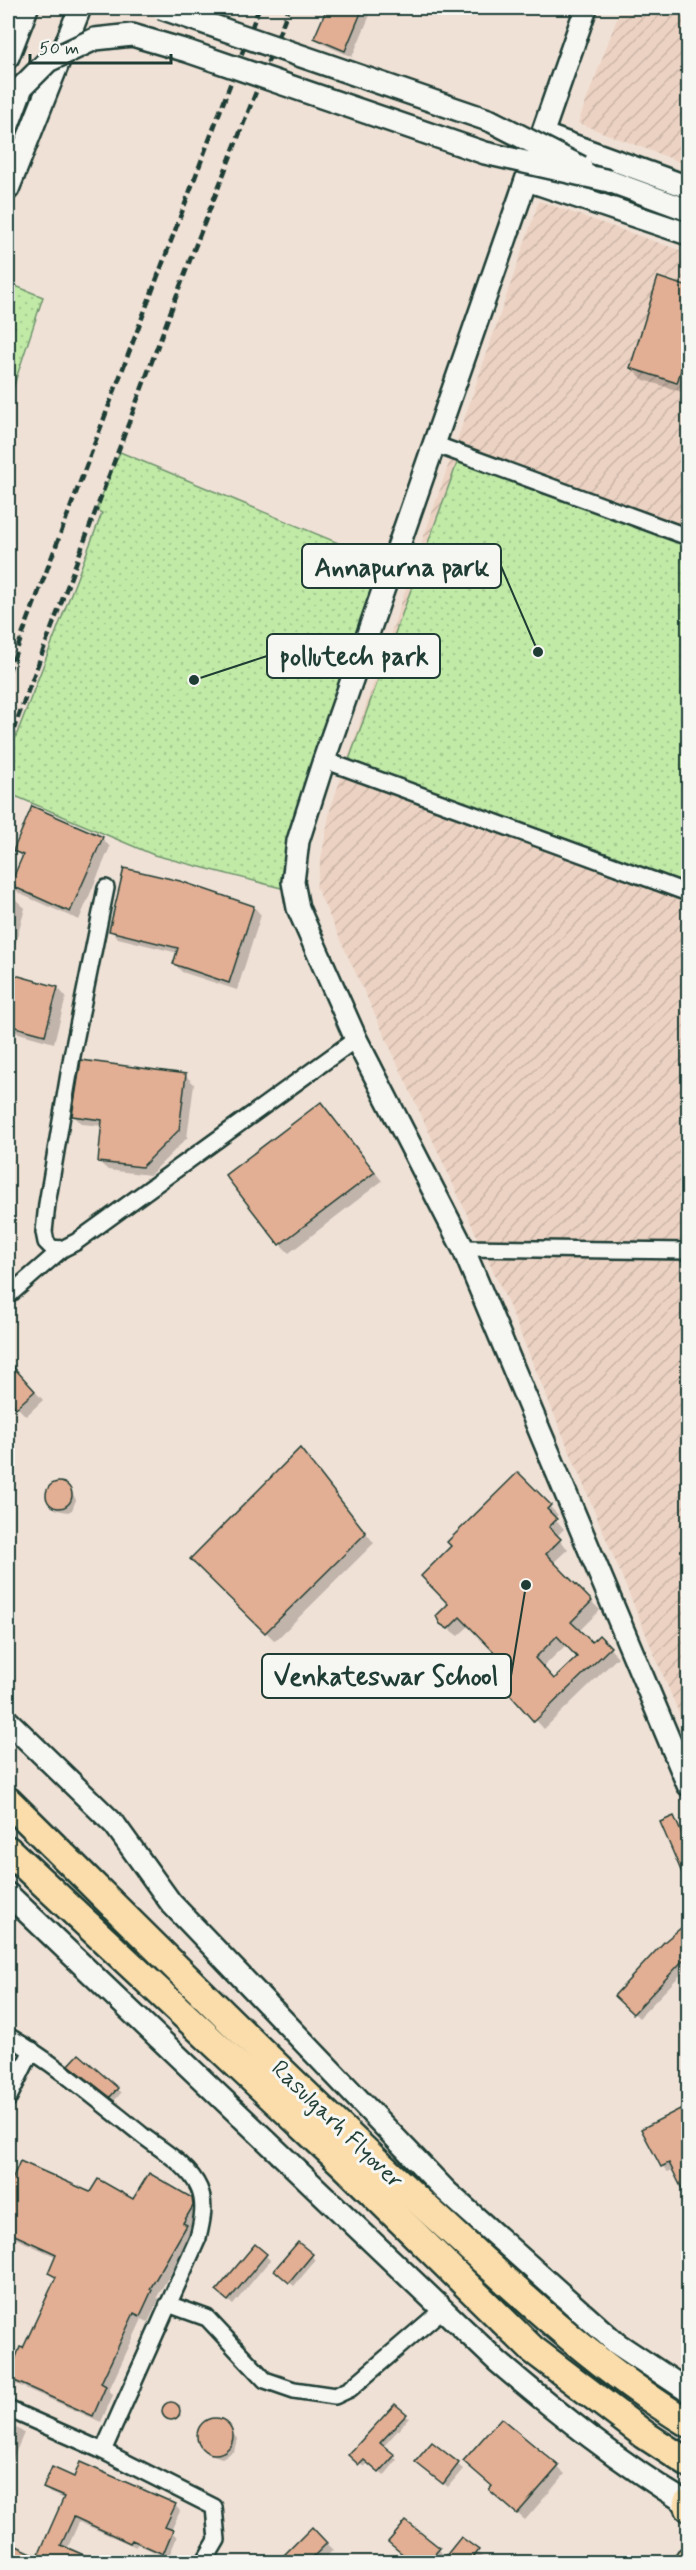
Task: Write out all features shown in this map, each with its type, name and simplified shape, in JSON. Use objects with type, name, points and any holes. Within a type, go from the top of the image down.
[{"type":"highway","name":"Rasulgarh Flyover","points":[[8,1801],[366,2153],[598,2362],[642,2395],[688,2423]]},
{"type":"highway","name":"Rasulgarh Flyover","points":[[8,1850],[341,2162],[532,2349],[636,2429],[688,2463]]},
{"type":"street","points":[[8,57],[27,8]]},
{"type":"street","points":[[8,189],[80,8]]},
{"type":"street","points":[[161,8],[490,121],[609,181],[688,210]]},
{"type":"street","points":[[586,8],[324,760],[298,841],[293,882],[298,908],[356,1040],[463,1248],[688,1785]]},
{"type":"street","points":[[8,125],[22,87],[48,62],[95,39],[132,35],[187,51],[485,153],[609,181]]},
{"type":"street","points":[[542,134],[688,187]]},
{"type":"street","points":[[527,180],[688,234]]},
{"type":"street","points":[[434,444],[687,532]]},
{"type":"street","points":[[324,760],[688,893]]},
{"type":"street","points":[[62,1249],[52,1248],[46,1242],[44,1232],[72,1056],[106,888]]},
{"type":"street","points":[[8,1296],[62,1249],[76,1242],[356,1040]]},
{"type":"street","points":[[463,1248],[688,1251]]},
{"type":"street","points":[[8,1721],[115,1825],[171,1903],[446,2191],[616,2343],[688,2391]]},
{"type":"street","points":[[8,1894],[442,2310],[551,2408],[652,2482],[688,2505]]},
{"type":"street","points":[[8,2036],[32,2050],[186,2169],[199,2188],[203,2214],[198,2238],[103,2451]]},
{"type":"street","points":[[8,2099],[32,2050]]},
{"type":"street","points":[[168,2304],[207,2318],[265,2380],[294,2390],[335,2396],[350,2389],[442,2310]]},
{"type":"street","points":[[8,2409],[103,2451],[214,2507],[217,2540],[204,2562]]},
{"type":"shaded area","points":[[621,8],[688,8],[688,165],[578,123]]},
{"type":"shaded area","points":[[539,201],[688,253],[688,1735],[506,1299],[316,887],[330,810]]},
{"type":"green space","points":[[8,283],[43,297],[8,403]]},
{"type":"green space","points":[[120,452],[391,565],[289,890],[154,855],[8,793],[8,757],[102,513],[96,510]]},
{"type":"green space","points":[[460,455],[688,537],[688,891],[346,768]]},
{"type":"building","points":[[327,8],[363,8],[345,51],[314,38]]},
{"type":"building","points":[[658,277],[688,287],[688,348],[677,383],[630,368]]},
{"type":"building","points":[[32,806],[103,837],[70,912],[10,885],[23,855],[13,851]]},
{"type":"building","points":[[124,868],[180,881],[254,906],[229,983],[173,964],[178,948],[109,931]]},
{"type":"building","points":[[8,973],[58,987],[45,1035],[8,1025]]},
{"type":"building","points":[[81,1060],[186,1074],[179,1130],[142,1167],[98,1162],[102,1120],[72,1116]]},
{"type":"building","points":[[321,1102],[375,1172],[279,1245],[225,1175]]},
{"type":"building","points":[[8,1361],[35,1391],[16,1408],[8,1399]]},
{"type":"building","points":[[300,1448],[366,1533],[265,1633],[190,1559]]},
{"type":"building","points":[[518,1472],[551,1505],[547,1509],[557,1519],[549,1527],[561,1539],[546,1554],[592,1601],[571,1622],[592,1642],[599,1635],[611,1647],[534,1722],[485,1666],[497,1655],[460,1617],[448,1629],[440,1624],[436,1616],[448,1604],[421,1576],[451,1546],[447,1542]],"holes":[[[557,1636],[577,1657],[554,1679],[535,1658]]]},
{"type":"building","points":[[59,1482],[68,1486],[72,1495],[68,1504],[59,1508],[50,1504],[46,1495],[50,1486]]},
{"type":"building","points":[[674,1816],[688,1848],[688,1887],[660,1822]]},
{"type":"building","points":[[688,1922],[688,1955],[633,2014],[614,1996],[664,1942]]},
{"type":"building","points":[[79,2054],[118,2088],[110,2097],[69,2065]]},
{"type":"building","points":[[680,2109],[688,2125],[688,2201],[669,2163],[661,2167],[641,2129]]},
{"type":"building","points":[[20,2161],[90,2192],[98,2179],[133,2199],[149,2173],[192,2198],[193,2206],[183,2223],[187,2225],[150,2289],[152,2290],[140,2316],[134,2313],[101,2383],[106,2386],[93,2416],[8,2378],[20,2347],[23,2348],[56,2277],[48,2273],[56,2254],[8,2232],[8,2189]]},
{"type":"building","points":[[298,2242],[313,2254],[289,2283],[274,2270]]},
{"type":"building","points":[[255,2244],[267,2254],[228,2301],[216,2291]]},
{"type":"building","points":[[167,2402],[175,2402],[180,2407],[178,2418],[167,2420],[162,2415],[162,2407]]},
{"type":"building","points":[[395,2404],[407,2414],[380,2443],[395,2455],[379,2473],[364,2460],[359,2465],[348,2455]]},
{"type":"building","points":[[215,2418],[228,2423],[233,2436],[228,2449],[215,2454],[202,2449],[197,2436],[202,2423]]},
{"type":"building","points":[[501,2418],[559,2466],[517,2514],[489,2490],[492,2486],[463,2461]]},
{"type":"building","points":[[432,2442],[459,2463],[443,2484],[415,2462]]},
{"type":"building","points":[[80,2462],[176,2504],[165,2527],[173,2530],[163,2554],[132,2540],[130,2543],[74,2517],[61,2545],[100,2562],[8,2562],[8,2542],[38,2556],[64,2497],[43,2488],[52,2467],[74,2477]]},
{"type":"building","points":[[406,2521],[440,2548],[428,2562],[412,2562],[388,2542]]},
{"type":"building","points":[[312,2527],[327,2543],[308,2562],[277,2562]]},
{"type":"building","points":[[461,2537],[479,2550],[470,2562],[441,2562]]},
{"type":"railway","points":[[8,673],[259,8]]},
{"type":"railway","points":[[8,744],[193,252],[289,8]]},
{"type":"place","name":"Annapurna park","points":[[538,652]]},
{"type":"place","name":"pollutech park","points":[[194,680]]},
{"type":"place","name":"Venkateswar School","points":[[526,1585]]}]
